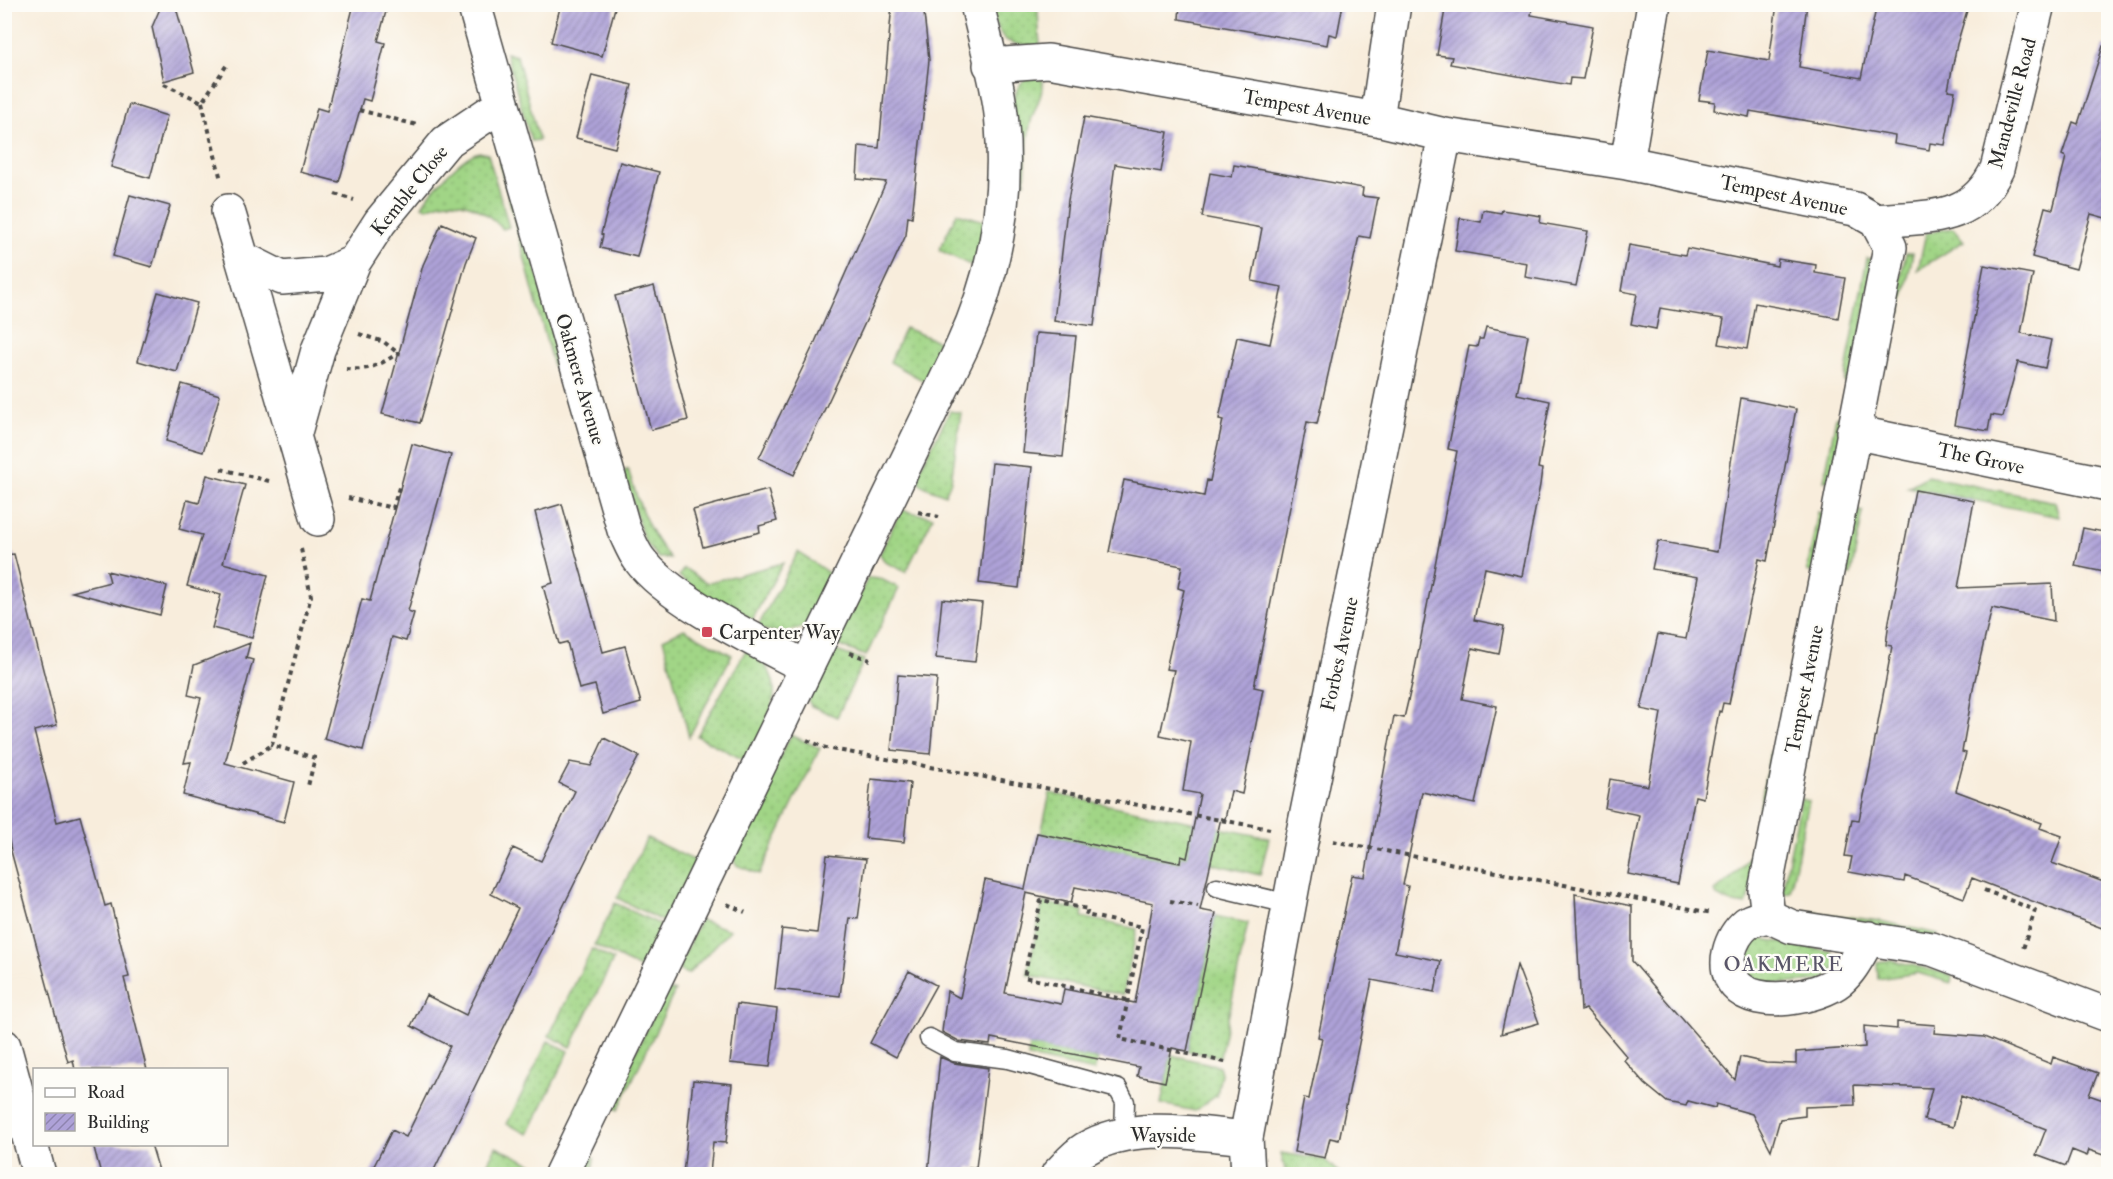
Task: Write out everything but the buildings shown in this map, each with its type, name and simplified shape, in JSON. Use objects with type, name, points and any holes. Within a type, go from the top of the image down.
[{"type":"street","name":"Oakmere Avenue","points":[[474,4],[624,530],[640,560],[698,607],[806,667]]},
{"type":"street","points":[[561,1174],[962,347],[990,276],[1001,214],[1002,123],[977,4]]},
{"type":"street","points":[[1377,119],[1394,4]]},
{"type":"street","points":[[1627,163],[1654,4]]},
{"type":"street","name":"Mandeville Road","points":[[1876,221],[1957,212],[1978,199],[1989,185],[1997,169],[2037,4]]},
{"type":"street","name":"Tempest Avenue","points":[[990,65],[1048,61],[1377,119],[1445,135],[1627,163],[1844,206],[1855,209],[1876,221],[1890,247],[1758,919]]},
{"type":"street","name":"Kemble Close","points":[[294,436],[318,350],[354,262],[380,222],[447,141],[501,105]]},
{"type":"street","name":"Forbes Avenue","points":[[1248,1174],[1246,1138],[1302,835],[1445,135]]},
{"type":"street","points":[[225,197],[294,436],[328,507]]},
{"type":"street","points":[[243,258],[282,278],[326,274],[354,262]]},
{"type":"street","name":"The Grove","points":[[1853,432],[2109,484]]},
{"type":"street","points":[[1869,938],[1839,981],[1807,993],[1773,1000],[1754,996],[1736,985],[1730,973],[1728,960],[1733,939],[1758,919],[1791,927],[1869,938],[1932,949],[2109,1015]]},
{"type":"street","points":[[4,1046],[39,1174]]},
{"type":"street","name":"Wayside","points":[[1058,1174],[1083,1150],[1112,1136],[1151,1131],[1246,1138]]},
{"type":"lane","points":[[1217,887],[1289,904]]},
{"type":"lane","points":[[929,1038],[955,1052],[1008,1059],[1118,1089],[1125,1102],[1124,1134]]},
{"type":"path","points":[[225,197],[202,102],[228,63]]},
{"type":"path","points":[[164,84],[202,102]]},
{"type":"path","points":[[359,110],[428,128]]},
{"type":"path","points":[[337,367],[365,370],[379,366],[401,353],[384,342],[350,331]]},
{"type":"path","points":[[221,469],[282,485]]},
{"type":"path","points":[[328,507],[393,508],[400,484]]},
{"type":"path","points":[[243,763],[272,746],[311,596],[300,546]]},
{"type":"path","points":[[272,746],[315,758],[308,786]]},
{"type":"path","points":[[826,748],[1758,919]]},
{"type":"path","points":[[1984,890],[2035,910],[2012,978]]},
{"type":"path","points":[[1127,1000],[1024,977],[1041,900],[1088,909],[1086,915],[1142,927],[1120,1039],[1225,1062]]},
{"type":"green space","points":[[989,5],[1034,5],[1038,11],[1040,47],[1017,44],[1004,38],[997,27]]},
{"type":"green space","points":[[506,53],[517,56],[539,140],[531,141]]},
{"type":"green space","points":[[1042,76],[1041,93],[1028,136],[1025,182],[1017,181],[1012,141],[1012,110],[1015,96],[1020,85],[1028,78]]},
{"type":"green space","points":[[479,152],[488,154],[509,227],[503,229],[478,209],[459,202],[438,204],[427,208],[422,206],[448,174],[464,160]]},
{"type":"green space","points":[[506,160],[564,367],[558,369],[553,366],[499,162]]},
{"type":"green space","points":[[957,213],[988,222],[978,269],[939,250]]},
{"type":"green space","points":[[1953,228],[1964,241],[1918,270],[1926,233]]},
{"type":"green space","points":[[1906,253],[1913,253],[1901,313],[1892,317]]},
{"type":"green space","points":[[1867,258],[1874,260],[1852,383],[1844,382]]},
{"type":"green space","points":[[905,328],[950,346],[931,385],[890,362]]},
{"type":"green space","points":[[950,411],[961,413],[951,481],[945,495],[921,485],[917,475]]},
{"type":"green space","points":[[1836,417],[1844,418],[1832,481],[1824,481]]},
{"type":"green space","points":[[628,469],[649,527],[670,558],[658,558],[644,540],[623,472]]},
{"type":"green space","points":[[1927,476],[2055,502],[2059,517],[1908,487]]},
{"type":"green space","points":[[901,510],[933,517],[906,572],[885,562],[880,554]]},
{"type":"green space","points":[[1856,510],[1863,512],[1851,575],[1843,573]]},
{"type":"green space","points":[[1818,512],[1826,514],[1814,573],[1807,571]]},
{"type":"green space","points":[[798,552],[836,578],[823,604],[816,615],[799,629],[787,632],[757,628]]},
{"type":"green space","points":[[783,563],[751,622],[694,588],[679,576],[684,568],[707,583]]},
{"type":"green space","points":[[868,578],[881,579],[899,588],[866,656],[835,644]]},
{"type":"green space","points":[[684,629],[732,655],[689,737],[663,639]]},
{"type":"green space","points":[[746,650],[762,662],[771,674],[774,688],[773,702],[768,716],[746,761],[697,736]]},
{"type":"green space","points":[[833,650],[864,660],[837,717],[811,706],[808,700]]},
{"type":"green space","points":[[791,735],[820,748],[759,874],[736,865],[732,854]]},
{"type":"green space","points":[[1770,752],[1779,754],[1767,813],[1759,812]]},
{"type":"green space","points":[[1050,793],[1269,838],[1260,875],[1181,856],[1180,863],[1041,834]]},
{"type":"green space","points":[[1801,799],[1809,801],[1790,892],[1782,893]]},
{"type":"green space","points":[[647,838],[698,862],[670,920],[662,921],[617,898]]},
{"type":"green space","points":[[1755,840],[1761,840],[1749,898],[1745,905],[1728,902],[1717,896],[1715,891],[1735,875],[1750,855]]},
{"type":"green space","points":[[1043,902],[1083,911],[1082,917],[1137,929],[1123,995],[1027,975]]},
{"type":"green space","points":[[615,903],[659,924],[665,931],[645,971],[594,945]]},
{"type":"green space","points":[[1805,911],[1880,921],[1938,934],[1932,938],[1804,919]]},
{"type":"green space","points":[[1215,916],[1248,923],[1220,1057],[1187,1051]]},
{"type":"green space","points":[[700,920],[730,930],[688,974],[680,971],[679,967]]},
{"type":"green space","points":[[1757,938],[1830,951],[1837,957],[1837,966],[1823,981],[1747,986],[1738,949],[1745,941]]},
{"type":"green space","points":[[592,949],[613,960],[571,1047],[549,1036]]},
{"type":"green space","points":[[1891,960],[1952,975],[1951,983],[1918,973],[1878,979],[1877,962]]},
{"type":"green space","points":[[666,990],[675,991],[618,1110],[609,1106]]},
{"type":"green space","points":[[548,1041],[569,1051],[528,1134],[507,1124]]},
{"type":"green space","points":[[1029,1045],[1098,1059],[1094,1071],[1028,1057]]},
{"type":"green space","points":[[1171,1055],[1219,1066],[1221,1073],[1217,1095],[1195,1111],[1161,1104]]},
{"type":"green space","points":[[496,1147],[537,1166],[545,1174],[482,1174]]},
{"type":"green space","points":[[1281,1153],[1325,1160],[1340,1174],[1286,1174]]},
{"type":"green space","points":[[584,1158],[594,1158],[592,1174],[577,1174]]},
{"type":"place","name":"Carpenter Way","points":[[707,632]]},
{"type":"district","name":"OAKMERE","points":[[1784,964]]}]
